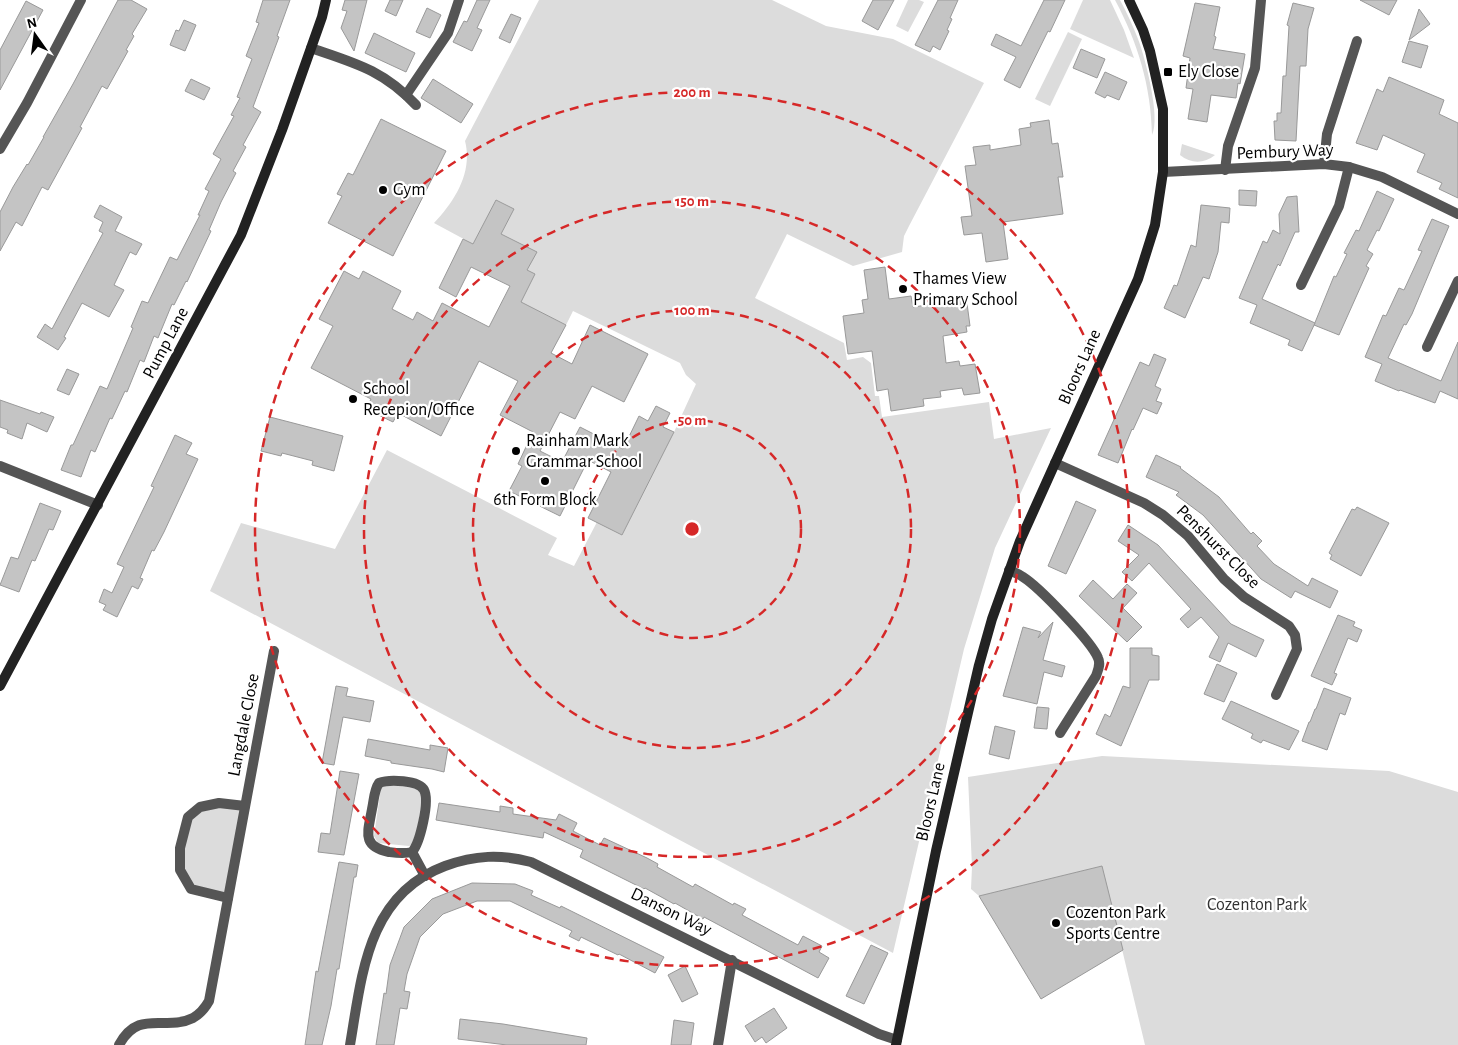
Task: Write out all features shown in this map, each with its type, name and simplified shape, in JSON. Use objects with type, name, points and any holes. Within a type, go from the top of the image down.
[{"type":"street","points":[[0,150],[81,0]]},
{"type":"street","name":"Pump Lane","points":[[0,686],[241,234],[282,130],[322,17],[326,0]]},
{"type":"street","points":[[406,95],[448,33],[459,0]]},
{"type":"street","name":"Bloors Lane","points":[[896,1042],[934,862],[979,665],[992,619],[1009,570],[1138,279],[1157,217],[1163,172],[1164,124],[1157,75],[1143,30],[1129,0]]},
{"type":"street","points":[[1226,170],[1228,146],[1255,68],[1261,0]]},
{"type":"street","points":[[1324,164],[1327,134],[1357,41]]},
{"type":"street","points":[[311,48],[354,62],[378,73],[416,105]]},
{"type":"street","name":"Pembury Way","points":[[1163,172],[1324,164],[1349,167],[1382,177],[1458,214]]},
{"type":"street","points":[[1302,285],[1339,206],[1349,167]]},
{"type":"street","points":[[1427,347],[1458,281]]},
{"type":"street","name":"Penshurst Close","points":[[1055,463],[1144,503],[1163,515],[1188,536],[1234,588],[1253,604],[1289,626],[1295,635],[1296,649],[1276,695]]},
{"type":"street","points":[[0,466],[98,505]]},
{"type":"street","points":[[1009,570],[1023,577],[1042,593],[1076,629],[1098,657],[1099,666],[1096,676],[1060,733]]},
{"type":"street","name":"Langdale Close","points":[[119,1045],[128,1032],[143,1023],[180,1021],[191,1018],[202,1012],[210,1001],[274,651]]},
{"type":"street","points":[[394,780],[416,784],[424,789],[426,797],[425,810],[418,844],[412,852],[402,854],[384,851],[373,847],[370,842],[368,831],[379,782],[394,780]]},
{"type":"street","points":[[228,898],[191,889],[180,870],[180,848],[188,817],[200,807],[219,802],[246,806]]},
{"type":"street","points":[[412,852],[425,876]]},
{"type":"street","name":"Danson Way","points":[[350,1045],[369,948],[375,932],[393,903],[408,888],[425,876],[458,862],[476,857],[493,856],[512,857],[531,862],[896,1042]]},
{"type":"street","points":[[718,1045],[732,960]]},
{"type":"green space","name":"Rainham Mark Grammar School","points":[[539,0],[772,0],[826,26],[893,39],[984,83],[904,236],[902,252],[853,266],[787,234],[755,298],[844,343],[847,360],[863,357],[871,363],[875,396],[879,396],[882,417],[989,402],[994,439],[1051,428],[995,548],[964,649],[893,953],[210,591],[241,523],[335,549],[387,450],[557,538],[548,555],[574,566],[597,522],[622,535],[696,384],[686,375],[680,363],[573,311],[566,325],[521,302],[535,274],[527,270],[536,252],[501,234],[514,209],[496,200],[473,244],[434,223],[455,196],[464,175],[466,164],[465,141]]},
{"type":"green space","points":[[908,0],[924,2],[908,32],[896,26]]},
{"type":"green space","points":[[1083,0],[1110,0],[1134,58],[1070,29]]},
{"type":"green space","points":[[1115,0],[1120,0],[1132,24],[1144,59],[1155,115],[1152,135],[1149,99],[1142,65],[1130,32]]},
{"type":"green space","points":[[1068,32],[1082,39],[1050,106],[1035,99]]},
{"type":"green space","points":[[1182,144],[1215,155],[1198,162],[1189,160],[1180,155]]},
{"type":"green space","name":"Cozenton Park","points":[[1102,756],[1389,771],[1458,792],[1458,1045],[1145,1045],[1102,866],[979,896],[971,889],[972,867],[968,777]]},
{"type":"green space","points":[[389,783],[417,788],[422,796],[418,826],[412,845],[378,843],[374,836],[381,787]]},
{"type":"green space","points":[[245,806],[228,898],[191,889],[180,870],[188,817],[200,807]]},
{"type":"building","points":[[118,0],[131,0],[147,9],[132,34],[134,36],[126,50],[128,51],[107,89],[102,86],[80,127],[82,128],[48,190],[42,187],[22,226],[16,222],[0,251],[0,212],[44,137]]},
{"type":"building","points":[[263,0],[290,0],[277,36],[279,37],[253,107],[261,112],[243,145],[246,147],[233,171],[236,173],[221,202],[209,230],[211,231],[187,282],[174,305],[172,304],[158,338],[154,336],[144,362],[140,360],[127,392],[125,391],[112,419],[110,418],[95,452],[91,450],[81,477],[61,470],[100,386],[107,389],[133,328],[131,327],[142,301],[148,303],[170,257],[177,260],[200,215],[198,215],[209,191],[205,189],[221,159],[213,154],[234,116],[231,115],[240,98],[237,97],[252,59],[246,56],[259,23],[256,22]]},
{"type":"building","points":[[345,0],[367,0],[354,51],[341,28],[347,11],[342,10]]},
{"type":"building","points":[[390,0],[403,0],[396,16],[385,11]]},
{"type":"building","points":[[477,0],[490,0],[477,28],[482,30],[472,51],[453,42],[464,21],[467,22]]},
{"type":"building","points":[[873,0],[894,0],[878,30],[862,21]]},
{"type":"building","points":[[938,0],[958,0],[950,18],[952,19],[947,30],[949,31],[940,50],[933,46],[930,52],[915,45]]},
{"type":"building","points":[[1044,0],[1065,0],[1020,88],[1004,80],[1016,57],[991,45],[996,34],[1021,46]]},
{"type":"building","points":[[1360,0],[1397,0],[1389,15]]},
{"type":"building","points":[[26,1],[43,10],[0,90],[0,50]]},
{"type":"building","points":[[1195,3],[1220,7],[1213,49],[1245,54],[1236,98],[1211,95],[1207,122],[1188,119],[1193,89],[1186,88],[1190,58],[1183,56]]},
{"type":"building","points":[[1293,3],[1314,8],[1308,29],[1306,66],[1300,66],[1296,141],[1275,140],[1274,121],[1277,121],[1277,113],[1281,113],[1283,76],[1286,76],[1289,26],[1287,25]]},
{"type":"building","points":[[427,8],[441,15],[430,38],[416,32]]},
{"type":"building","points":[[1419,9],[1430,24],[1409,40]]},
{"type":"building","points":[[511,14],[521,18],[510,43],[499,38]]},
{"type":"building","points":[[184,20],[196,25],[185,51],[170,45],[176,30],[179,31]]},
{"type":"building","points":[[374,33],[415,53],[406,72],[365,53]]},
{"type":"building","points":[[1409,41],[1428,46],[1421,68],[1402,62]]},
{"type":"building","points":[[1081,49],[1105,59],[1097,78],[1073,68]]},
{"type":"building","points":[[1105,72],[1127,82],[1119,100],[1107,95],[1105,98],[1095,93]]},
{"type":"building","points":[[1389,77],[1444,100],[1439,114],[1458,123],[1458,198],[1439,189],[1442,183],[1417,172],[1425,154],[1383,135],[1377,150],[1356,143],[1377,89],[1383,92]]},
{"type":"building","points":[[191,79],[210,88],[204,100],[185,91]]},
{"type":"building","points":[[433,79],[473,104],[461,123],[421,98]]},
{"type":"building","name":"Gym","points":[[381,119],[446,151],[393,256],[328,223],[342,196],[337,194],[348,173],[353,175]]},
{"type":"building","points":[[1049,120],[1052,144],[1058,143],[1063,177],[1058,177],[1063,214],[1003,222],[1008,259],[986,262],[982,233],[964,235],[961,217],[972,216],[965,166],[976,165],[973,147],[990,145],[990,150],[1021,145],[1019,129],[1031,127],[1030,123]]},
{"type":"building","points":[[1239,190],[1257,191],[1256,206],[1239,205]]},
{"type":"building","points":[[1377,191],[1394,199],[1379,231],[1377,230],[1367,250],[1373,254],[1366,266],[1369,268],[1339,335],[1314,325],[1334,276],[1336,277],[1347,254],[1344,253],[1356,230],[1359,231]]},
{"type":"building","points":[[1297,196],[1299,232],[1295,232],[1280,266],[1278,264],[1262,299],[1315,323],[1302,351],[1288,345],[1290,340],[1250,323],[1257,305],[1239,298],[1263,241],[1267,243],[1273,230],[1280,234],[1279,214],[1287,197]]},
{"type":"building","points":[[496,200],[514,209],[501,234],[537,252],[527,270],[535,274],[521,302],[566,325],[551,353],[572,364],[590,325],[648,354],[624,402],[592,386],[575,419],[560,412],[540,451],[562,462],[580,427],[623,449],[639,416],[648,421],[656,406],[670,413],[663,427],[674,432],[622,535],[588,518],[611,472],[588,460],[560,516],[509,491],[522,466],[518,464],[533,432],[500,415],[518,381],[479,361],[441,436],[398,413],[393,422],[366,409],[371,399],[311,368],[333,326],[319,319],[344,271],[359,279],[363,271],[401,291],[392,309],[413,320],[417,312],[433,321],[442,303],[489,327],[510,286],[471,267],[456,297],[439,288],[463,239],[473,244]]},
{"type":"building","points":[[100,205],[122,217],[115,231],[142,244],[136,255],[130,252],[114,285],[124,290],[109,317],[82,303],[64,337],[66,338],[58,350],[37,337],[45,324],[52,329],[103,233],[99,231],[103,222],[94,217]]},
{"type":"building","points":[[1201,205],[1230,208],[1229,223],[1221,222],[1218,252],[1209,279],[1203,277],[1185,318],[1164,308],[1174,285],[1177,286],[1191,245],[1196,247]]},
{"type":"building","points":[[1432,219],[1449,226],[1412,314],[1406,325],[1404,324],[1388,358],[1441,381],[1458,342],[1458,399],[1440,391],[1435,403],[1375,381],[1382,364],[1365,357],[1383,315],[1386,316],[1399,288],[1404,290],[1422,251],[1418,250]]},
{"type":"building","points":[[885,267],[889,299],[911,296],[913,307],[949,302],[949,299],[966,296],[970,326],[966,326],[967,332],[943,336],[946,363],[959,361],[960,366],[975,364],[980,393],[964,395],[962,388],[940,391],[941,397],[923,399],[924,406],[891,411],[888,389],[877,391],[872,351],[848,354],[843,316],[864,313],[862,300],[868,299],[864,270]]},
{"type":"building","points":[[1154,354],[1166,359],[1155,386],[1161,389],[1156,401],[1162,403],[1157,414],[1143,408],[1118,463],[1098,455],[1140,362],[1149,366]]},
{"type":"building","points":[[67,369],[79,374],[69,395],[57,390]]},
{"type":"building","points":[[0,400],[54,417],[47,432],[27,423],[22,439],[7,433],[8,430],[0,427]]},
{"type":"building","points":[[270,417],[343,436],[334,471],[312,465],[313,461],[282,453],[281,456],[261,451]]},
{"type":"building","points":[[175,435],[192,443],[186,454],[198,459],[164,532],[154,551],[152,550],[140,578],[143,579],[138,589],[132,586],[117,617],[103,610],[106,605],[99,602],[104,589],[112,593],[124,567],[117,564],[154,487],[151,486]]},
{"type":"building","points":[[1156,455],[1181,467],[1219,497],[1251,534],[1253,532],[1262,541],[1257,546],[1274,564],[1308,586],[1312,578],[1338,591],[1330,608],[1295,591],[1291,598],[1261,579],[1203,515],[1176,495],[1179,492],[1146,477]]},
{"type":"building","points":[[1076,501],[1096,510],[1066,574],[1048,566]]},
{"type":"building","points":[[40,503],[61,511],[53,530],[49,529],[35,561],[32,560],[19,592],[0,585],[11,557],[18,559]]},
{"type":"building","points":[[1357,507],[1389,523],[1361,576],[1330,559],[1332,555],[1329,553],[1352,509],[1355,510]]},
{"type":"building","points":[[1128,525],[1158,545],[1231,624],[1264,640],[1256,657],[1228,643],[1220,662],[1209,657],[1219,637],[1201,617],[1188,628],[1180,619],[1191,609],[1149,563],[1132,581],[1122,572],[1139,555],[1118,541]]},
{"type":"building","points":[[1093,580],[1113,599],[1127,584],[1137,593],[1123,608],[1142,627],[1127,642],[1079,596]]},
{"type":"building","points":[[1338,615],[1355,622],[1353,626],[1362,630],[1357,642],[1348,638],[1334,673],[1337,674],[1332,685],[1311,676]]},
{"type":"building","points":[[1053,622],[1043,660],[1065,666],[1062,677],[1044,672],[1037,704],[1003,696],[1023,627],[1041,632],[1038,638]]},
{"type":"building","points":[[1130,648],[1152,648],[1152,655],[1159,656],[1159,680],[1149,680],[1121,746],[1096,734],[1105,714],[1110,717],[1123,686],[1130,688]]},
{"type":"building","points":[[1217,664],[1237,673],[1224,702],[1204,694]]},
{"type":"building","points":[[336,686],[348,688],[346,696],[374,701],[370,722],[343,717],[334,765],[322,763]]},
{"type":"building","points":[[1324,688],[1351,698],[1345,715],[1340,713],[1327,750],[1302,741]]},
{"type":"building","points":[[1231,701],[1299,731],[1289,750],[1263,740],[1261,743],[1251,738],[1253,734],[1222,719]]},
{"type":"building","points":[[1037,707],[1049,708],[1047,729],[1034,728]]},
{"type":"building","points":[[995,726],[1015,731],[1009,759],[989,754]]},
{"type":"building","points":[[368,739],[430,750],[430,745],[448,748],[444,772],[391,763],[391,761],[365,756]]},
{"type":"building","points":[[340,771],[359,774],[344,855],[318,852],[321,833],[330,834]]},
{"type":"building","points":[[439,803],[500,812],[500,806],[513,808],[513,814],[556,820],[559,814],[577,823],[573,831],[600,845],[604,838],[647,858],[658,864],[657,867],[693,887],[695,884],[733,905],[734,903],[746,909],[742,915],[798,945],[803,936],[822,946],[819,952],[829,958],[818,978],[704,917],[703,919],[675,903],[580,857],[583,850],[544,832],[543,838],[436,820]]},
{"type":"building","points":[[339,862],[358,865],[356,877],[354,877],[339,969],[337,969],[322,1045],[305,1045],[316,971],[318,972]]},
{"type":"building","name":"Cozenton Park Sports Centre","points":[[1102,866],[1123,950],[1041,999],[979,896]]},
{"type":"building","points":[[472,883],[515,884],[533,891],[531,895],[560,908],[561,906],[664,957],[655,973],[581,937],[579,941],[569,936],[572,931],[510,901],[477,901],[443,914],[420,937],[407,974],[404,991],[410,992],[407,1009],[400,1008],[394,1045],[376,1045],[390,965],[404,927],[432,899]]},
{"type":"building","points":[[871,945],[888,953],[864,1004],[846,996]]},
{"type":"building","points":[[685,966],[698,994],[682,1002],[668,975]]},
{"type":"building","points":[[774,1008],[787,1028],[766,1043],[762,1037],[755,1042],[745,1026]]},
{"type":"building","points":[[460,1019],[587,1038],[586,1045],[507,1045],[458,1039]]},
{"type":"building","points":[[674,1020],[694,1023],[691,1045],[671,1045]]},
{"type":"place","name":"Ely Close","points":[[1168,72]]},
{"type":"place","name":"Gym","points":[[383,190]]},
{"type":"place","name":"Thames View Primary School","points":[[903,289]]},
{"type":"place","name":"School Recepion/Office","points":[[353,399]]},
{"type":"place","name":"Rainham Mark Grammar School","points":[[516,451]]},
{"type":"place","name":"6th Form Block","points":[[545,481]]},
{"type":"place","name":"Cozenton Park Sports Centre","points":[[1056,923]]}]
